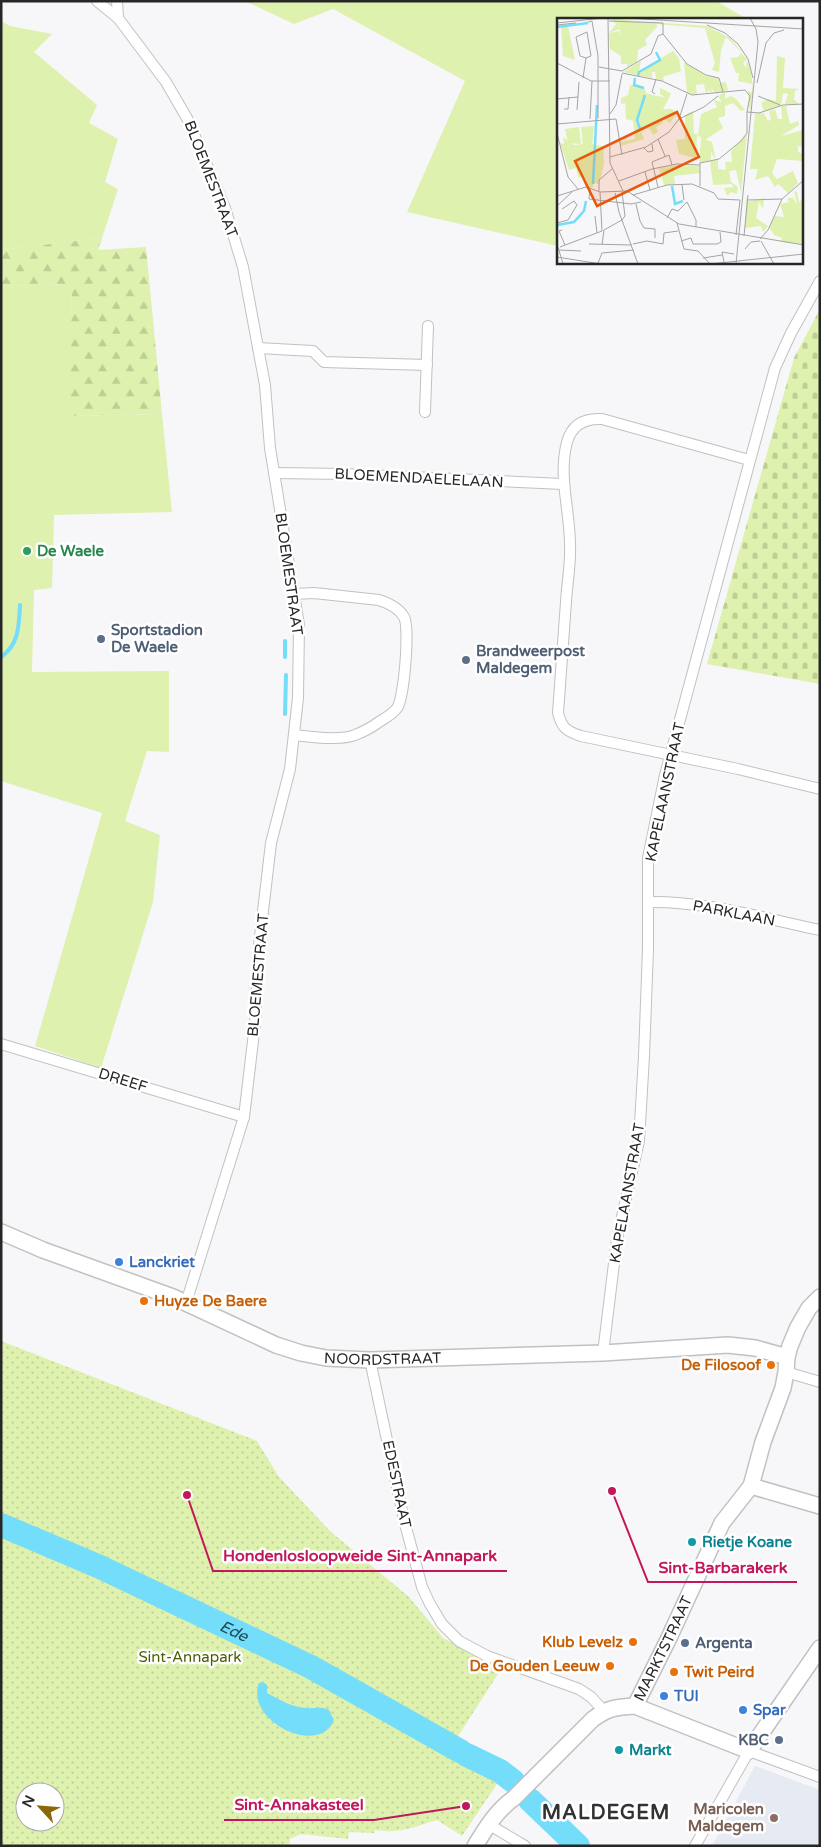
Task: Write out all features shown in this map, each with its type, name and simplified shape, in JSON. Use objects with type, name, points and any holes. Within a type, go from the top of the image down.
[{"type":"street","name":"BLOEMESTRAAT","points":[[97,1],[118,18],[166,82],[188,120],[225,208],[243,267],[265,385],[270,448],[299,625],[298,698],[294,735],[290,769],[271,843],[259,945],[255,1024],[244,1117],[186,1303]]},
{"type":"street","points":[[117,1],[118,18]]},
{"type":"street","name":"KAPELAANSTRAAT","points":[[603,1353],[617,1239],[639,1141],[645,1037],[648,858],[671,755],[774,368],[820,280]]},
{"type":"street","points":[[425,412],[428,326]]},
{"type":"street","points":[[258,348],[313,351],[324,362],[427,365]]},
{"type":"street","points":[[749,460],[602,419],[590,418],[580,422],[573,430],[567,441],[563,484],[570,544],[558,713],[562,725],[571,733],[581,736],[738,769],[820,789]]},
{"type":"street","name":"BLOEMENDAELELAAN","points":[[274,472],[563,484]]},
{"type":"street","points":[[294,594],[314,593],[379,600],[389,603],[404,617],[407,630],[399,707],[391,714],[353,736],[319,738],[294,735]]},
{"type":"street","name":"PARKLAAN","points":[[648,902],[675,902],[712,907],[820,930]]},
{"type":"street","name":"DREEF","points":[[1,1044],[244,1117]]},
{"type":"street","name":"NOORDSTRAAT","points":[[1,1232],[43,1250],[186,1303],[276,1345],[326,1358],[370,1360],[603,1353],[728,1345],[755,1348],[787,1364]]},
{"type":"street","name":"MARKTSTRAAT","points":[[604,1711],[614,1707],[635,1706],[722,1523],[751,1486],[763,1442],[778,1405],[798,1327],[809,1308],[820,1297]]},
{"type":"street","name":"EDESTRAAT","points":[[370,1360],[404,1520],[422,1587],[442,1624],[459,1641],[487,1656],[579,1689],[591,1697],[604,1711]]},
{"type":"street","points":[[787,1364],[820,1382]]},
{"type":"street","points":[[751,1486],[820,1506]]},
{"type":"street","points":[[695,1846],[749,1751],[820,1648]]},
{"type":"street","points":[[635,1706],[820,1777]]},
{"type":"street","points":[[475,1846],[488,1824],[504,1805],[514,1798],[604,1711]]},
{"type":"street","points":[[488,1824],[525,1846]]},
{"type":"shaded area","name":"Maricolen Maldegem","points":[[755,1766],[820,1790],[820,1846],[712,1846]]},
{"type":"green space","points":[[245,1],[716,1],[745,18],[557,18],[557,246],[407,212],[465,81],[333,9],[294,24]]},
{"type":"green space","points":[[1,21],[10,26],[52,34],[34,52],[97,105],[89,123],[118,139],[105,182],[118,189],[102,238],[1,250]]},
{"type":"green space","points":[[102,238],[98,250],[146,247],[162,414],[69,416],[72,284],[1,286],[1,250]]},
{"type":"green space","points":[[72,284],[70,416],[162,414],[172,512],[54,515],[52,588],[34,590],[32,672],[169,671],[169,752],[147,751],[125,821],[160,835],[153,902],[101,1068],[35,1046],[102,813],[1,781],[1,286]]},
{"type":"green space","points":[[820,309],[820,684],[707,664],[794,358]]},
{"type":"green space","name":"Sint-Annapark","points":[[1,1341],[257,1441],[279,1477],[331,1532],[409,1597],[443,1638],[503,1666],[455,1741],[504,1766],[518,1777],[508,1788],[499,1781],[462,1836],[437,1820],[392,1831],[375,1830],[374,1833],[349,1832],[348,1839],[301,1834],[290,1839],[289,1846],[1,1846]]},
{"type":"water","points":[[263,1682],[267,1685],[267,1693],[276,1698],[300,1707],[329,1710],[334,1720],[326,1731],[314,1735],[300,1735],[285,1730],[272,1721],[262,1710],[257,1697],[259,1683]]},
{"type":"waterway","points":[[1,657],[15,641],[20,605]]},
{"type":"waterway","points":[[285,641],[285,657]]},
{"type":"waterway","points":[[285,714],[286,675]]},
{"type":"waterway","name":"Ede","points":[[1,1525],[100,1567],[311,1667],[460,1751]]},
{"type":"waterway","name":"Ede","points":[[467,1755],[500,1771],[513,1781]]},
{"type":"waterway","name":"Ede","points":[[530,1800],[578,1846]]},
{"type":"place","name":"De Waele","points":[[27,551]]},
{"type":"place","name":"Sportstadion De Waele","points":[[101,639]]},
{"type":"place","name":"Brandweerpost Maldegem","points":[[466,660]]},
{"type":"place","name":"Lanckriet","points":[[119,1262]]},
{"type":"place","name":"Huyze De Baere","points":[[144,1301]]},
{"type":"place","name":"De Filosoof","points":[[771,1365]]},
{"type":"place","name":"Sint-Barbarakerk","points":[[612,1491]]},
{"type":"place","name":"Hondenlosloopweide Sint-Annapark","points":[[187,1495]]},
{"type":"place","name":"Rietje Koane","points":[[692,1542]]},
{"type":"place","name":"Klub Levelz","points":[[633,1642]]},
{"type":"place","name":"Argenta","points":[[685,1643]]},
{"type":"place","name":"De Gouden Leeuw","points":[[610,1666]]},
{"type":"place","name":"Twit Peird","points":[[674,1672]]},
{"type":"place","name":"TUI","points":[[664,1696]]},
{"type":"place","name":"Spar","points":[[743,1710]]},
{"type":"place","name":"KBC","points":[[779,1740]]},
{"type":"place","name":"Markt","points":[[619,1750]]},
{"type":"place","name":"Sint-Annakasteel","points":[[466,1806]]},
{"type":"place","name":"Maricolen Maldegem","points":[[774,1818]]},
{"type":"district","name":"MALDEGEM","points":[[606,1812]]}]
